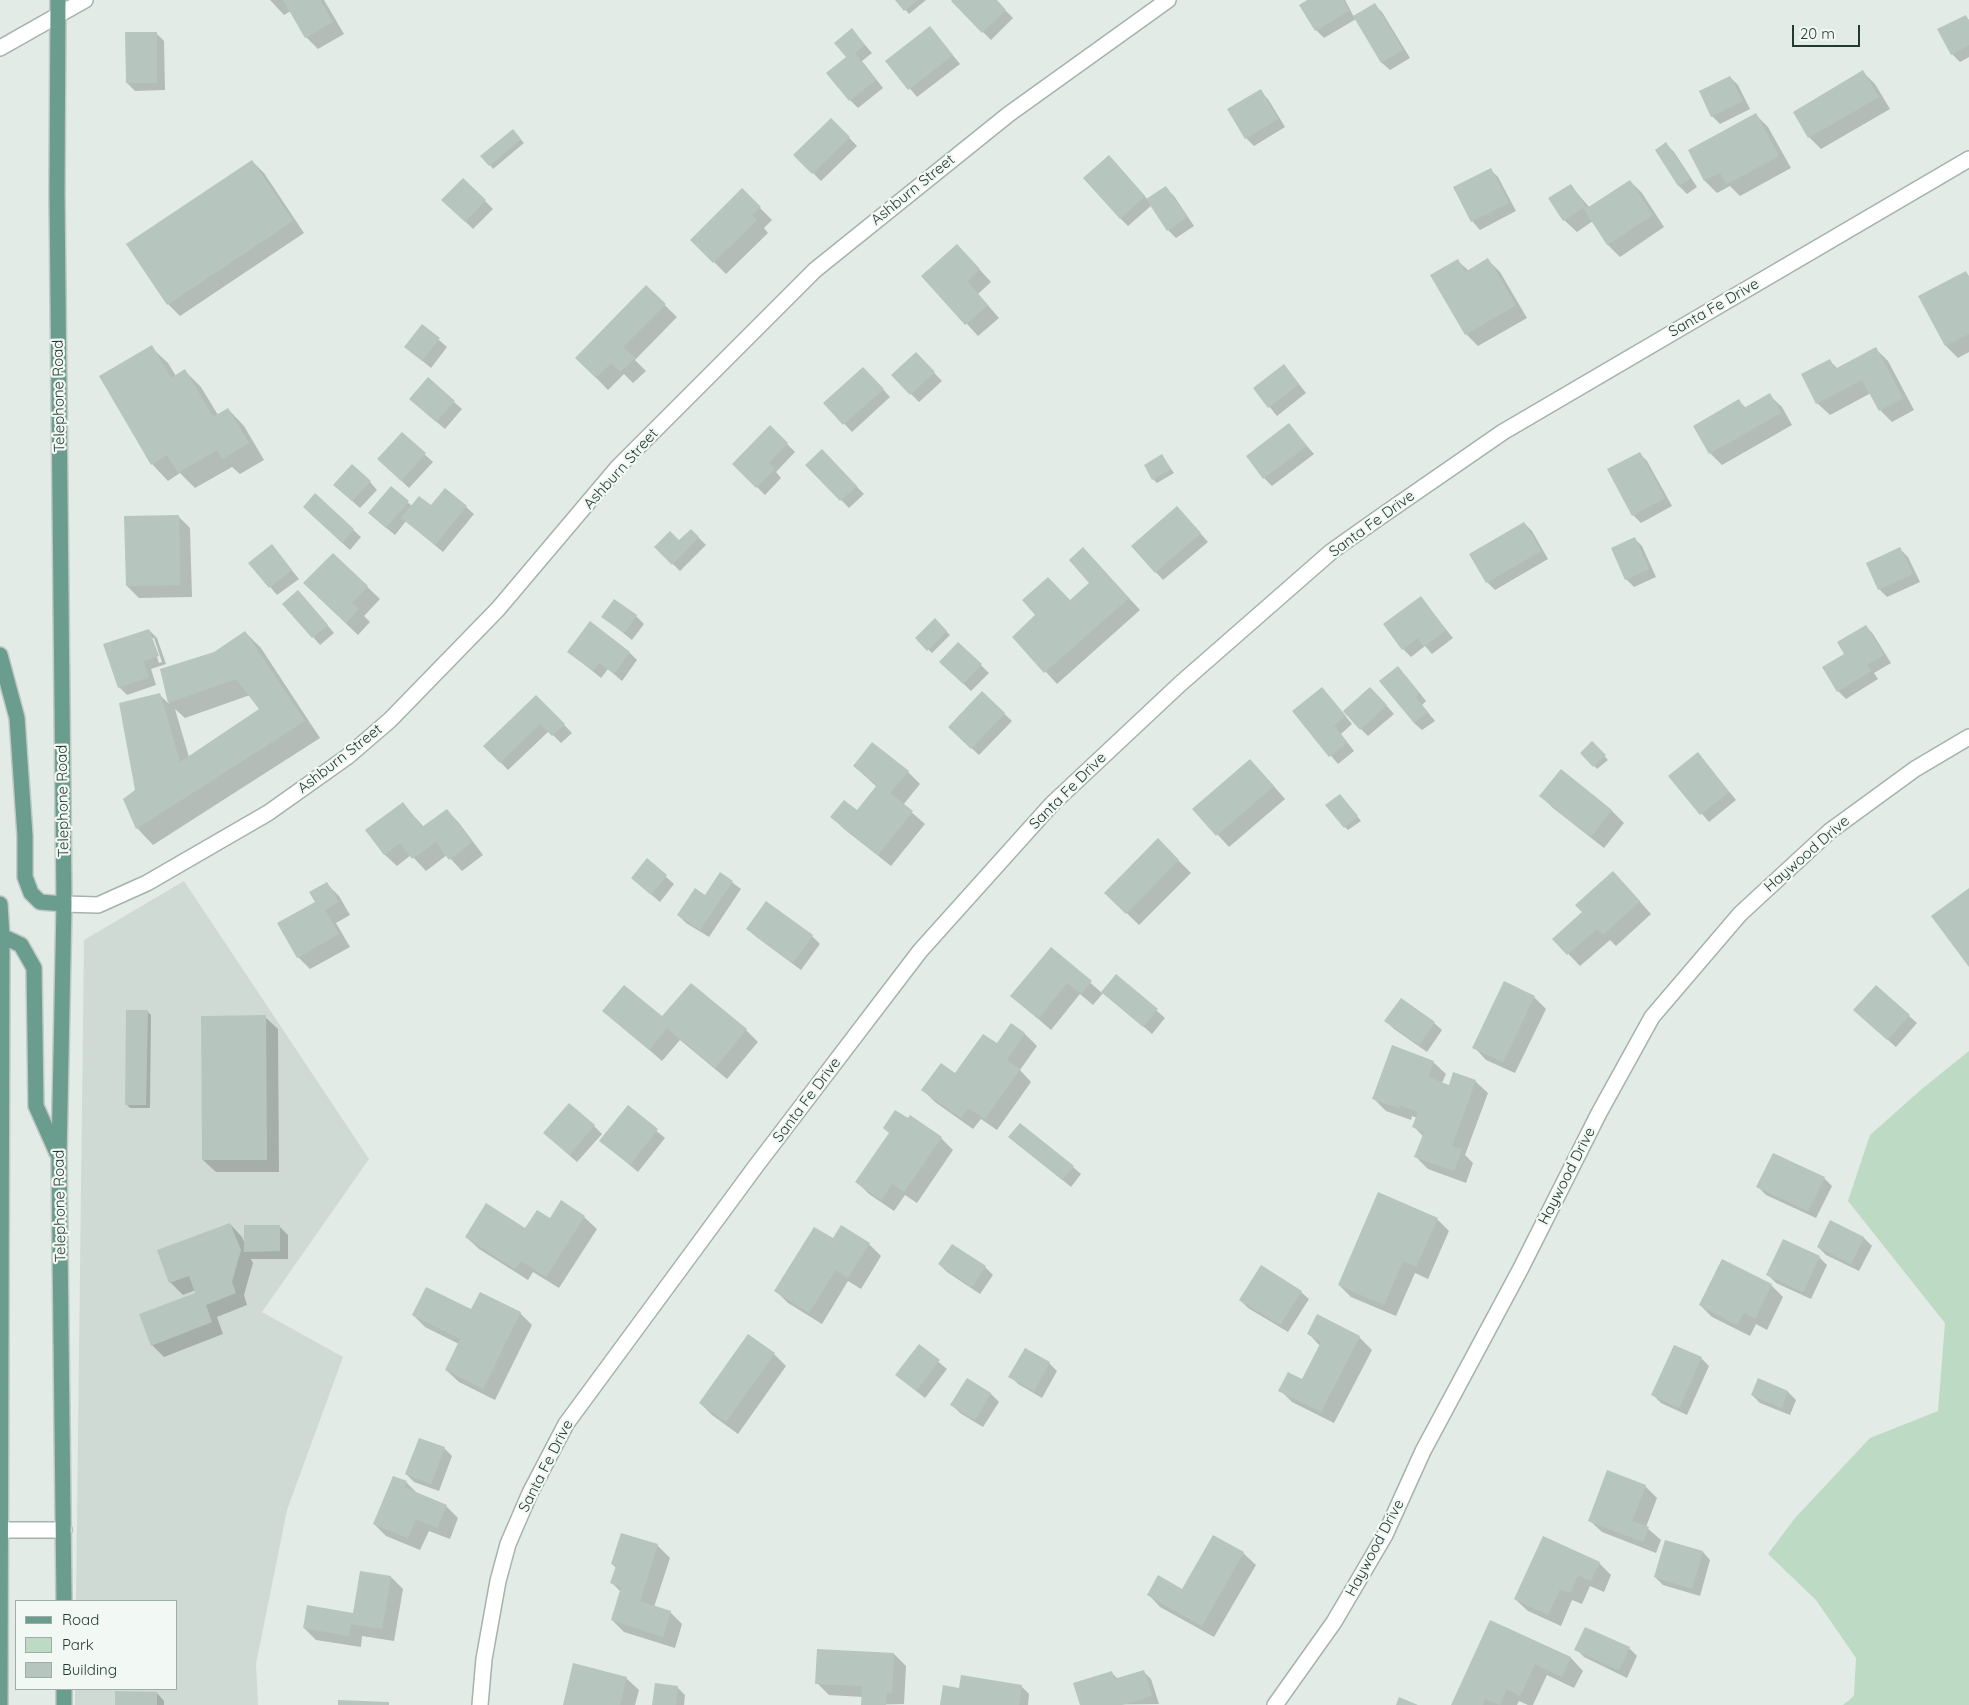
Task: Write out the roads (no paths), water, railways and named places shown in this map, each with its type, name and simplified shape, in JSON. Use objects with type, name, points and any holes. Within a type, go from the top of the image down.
[{"type":"main road","name":"Telephone Road","points":[[58,0],[57,193],[64,904],[59,1157],[64,1600]]},
{"type":"main road","points":[[0,655],[17,718],[25,836],[25,877],[30,893],[40,902],[64,904]]},
{"type":"main road","points":[[0,904],[2,936],[0,1705]]},
{"type":"main road","points":[[2,936],[22,945],[34,968],[36,1106],[59,1157]]},
{"type":"main road","points":[[64,1690],[64,1705]]},
{"type":"street","points":[[0,48],[85,0]]},
{"type":"street","name":"Ashburn Street","points":[[64,904],[98,905],[147,883],[268,813],[348,757],[390,720],[498,609],[618,467],[815,270],[1009,114],[1168,0]]},
{"type":"street","name":"Santa Fe Drive","points":[[480,1705],[484,1659],[498,1581],[508,1544],[530,1493],[566,1424],[751,1174],[920,951],[1052,804],[1180,684],[1332,551],[1380,517],[1503,432],[1969,159]]},
{"type":"street","name":"Haywood Drive","points":[[1275,1705],[1334,1622],[1385,1535],[1423,1451],[1520,1270],[1599,1113],[1652,1017],[1740,914],[1830,831],[1915,769],[1969,737]]},
{"type":"street","points":[[0,1530],[64,1530]]}]
